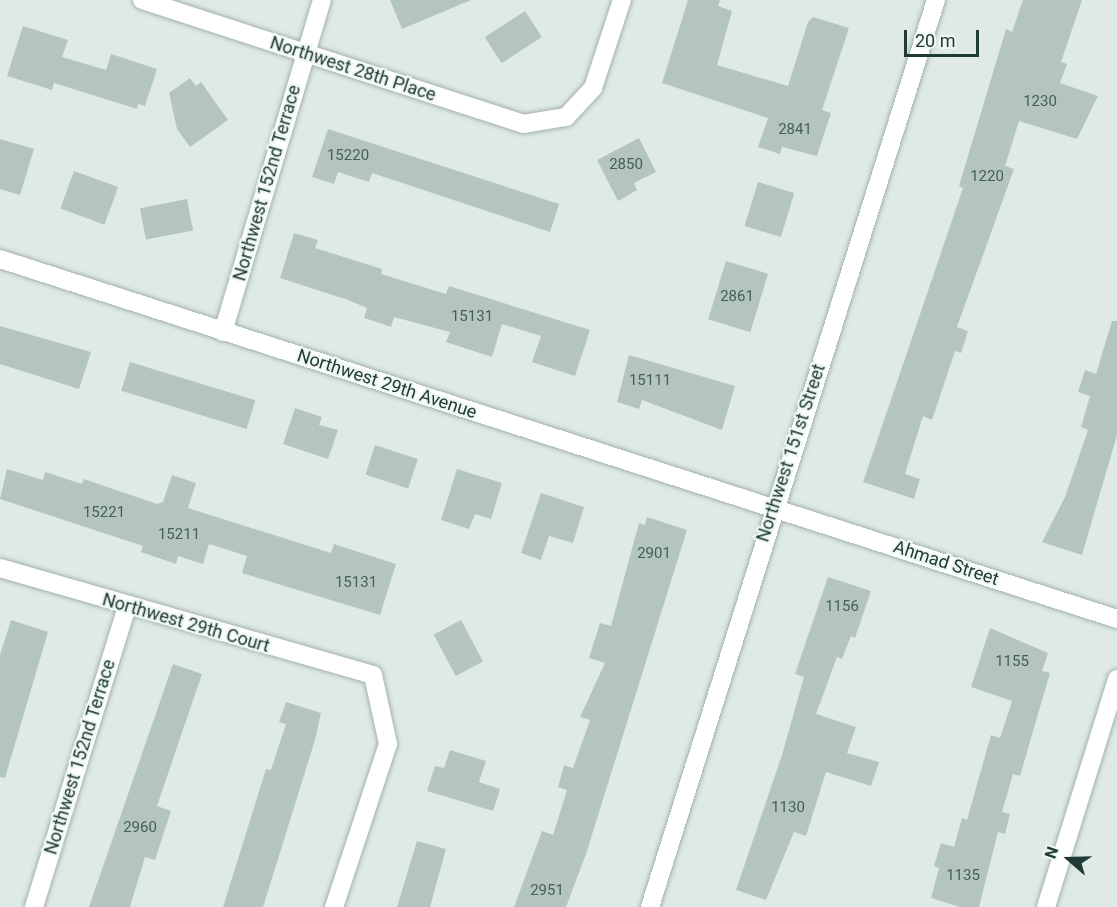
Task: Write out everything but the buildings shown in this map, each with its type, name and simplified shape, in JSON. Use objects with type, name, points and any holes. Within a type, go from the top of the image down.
[{"type":"street","name":"Northwest 28th Place","points":[[142,0],[523,124],[566,117],[593,88],[622,0]]},
{"type":"street","name":"Northwest 152nd Terrace","points":[[223,332],[322,0]]},
{"type":"street","name":"Northwest 151st Street","points":[[650,907],[774,507],[936,0]]},
{"type":"street","name":"Northwest 29th Avenue","points":[[0,258],[223,332],[774,507]]},
{"type":"street","name":"Ahmad Street","points":[[774,507],[1117,619]]},
{"type":"street","name":"Northwest 29th Court","points":[[0,568],[127,607],[373,675],[388,744],[334,907]]},
{"type":"street","name":"Northwest 152nd Terrace","points":[[34,907],[127,607]]},
{"type":"street","points":[[1046,907],[1117,679]]}]
